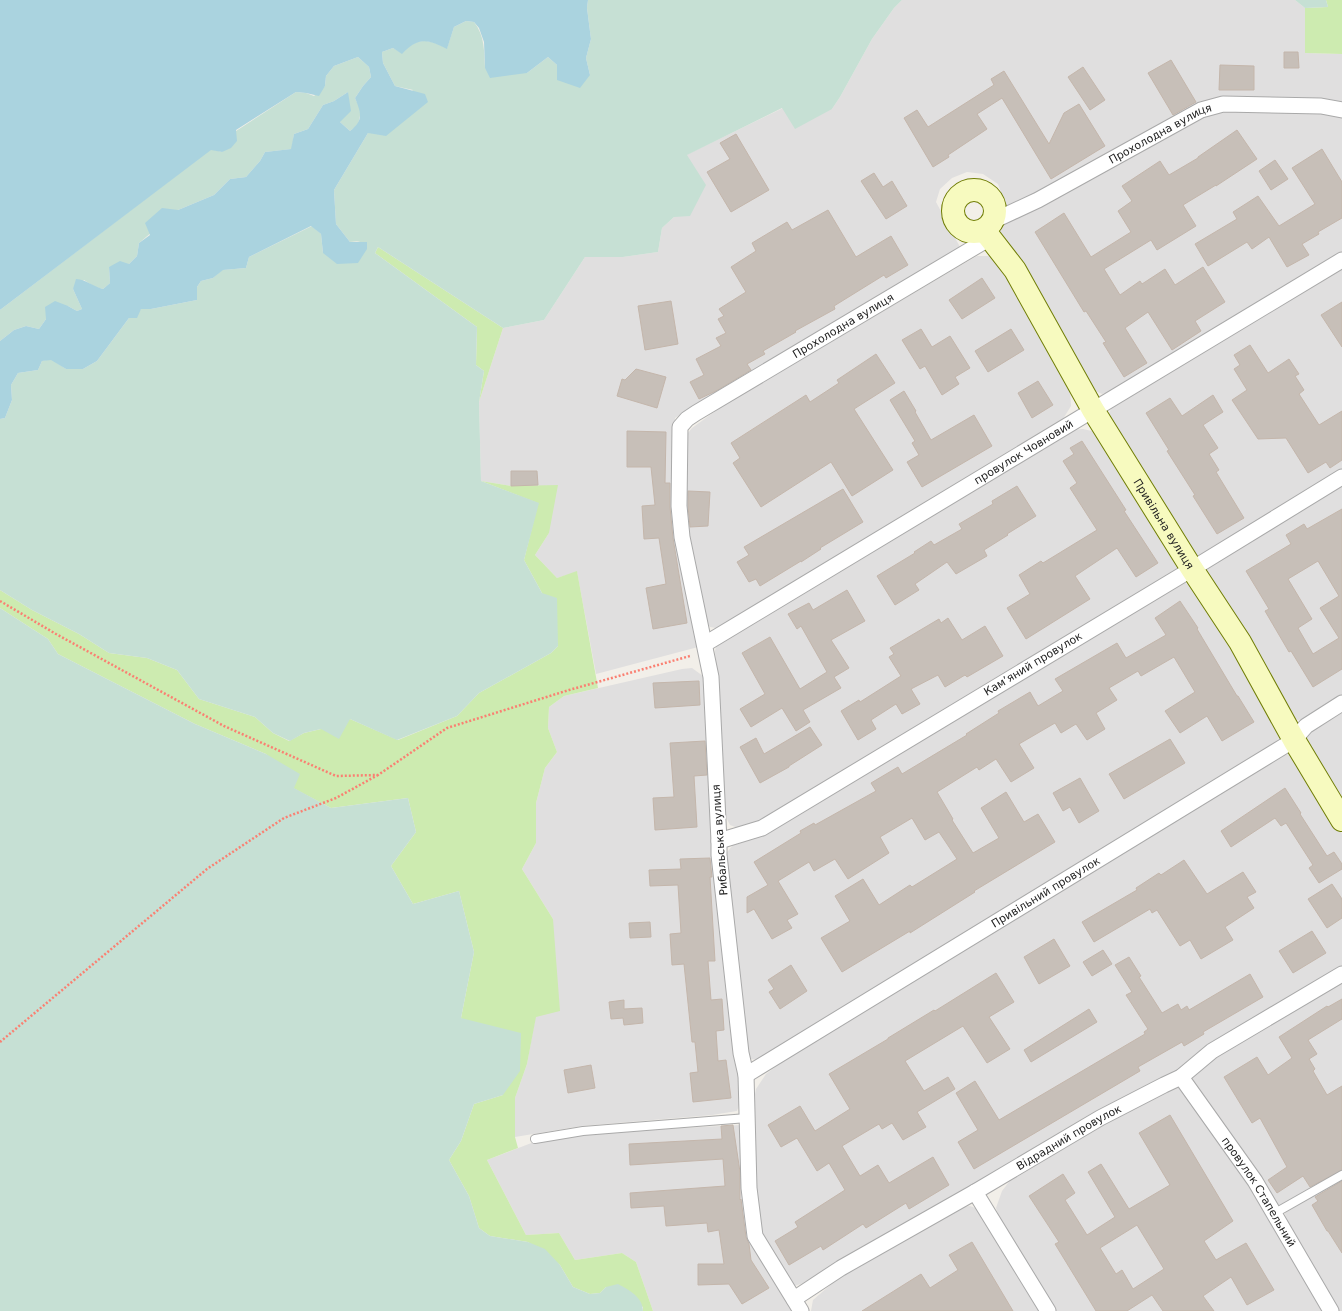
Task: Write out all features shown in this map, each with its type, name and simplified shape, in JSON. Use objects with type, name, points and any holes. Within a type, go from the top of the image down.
[{"type":"street","name":"Прохолодна вулиця","points":[[696,413],[1038,200],[1201,110],[1223,104],[1321,106],[1342,110]]},
{"type":"street","name":"Привільна вулиця","points":[[989,230],[1015,270],[1093,410],[1192,569],[1240,642],[1294,740],[1342,820]]},
{"type":"street","name":"провулок Човновий","points":[[705,648],[1093,410],[1342,260]]},
{"type":"street","name":"Рибальська вулиця","points":[[696,413],[687,419],[680,427],[679,506],[682,537],[711,677],[719,855],[741,1053],[746,1075],[749,1188],[755,1236],[798,1305]]},
{"type":"street","name":"Камʼяний провулок","points":[[719,841],[762,828],[1342,477]]},
{"type":"street","name":"Привільний провулок","points":[[746,1075],[1294,740],[1306,726],[1342,703]]},
{"type":"street","name":"Відрадний провулок","points":[[798,1305],[841,1268],[975,1192],[1100,1118],[1181,1077],[1212,1052],[1342,974]]},
{"type":"street","name":"провулок Стапельний","points":[[1181,1077],[1256,1181],[1331,1311]]},
{"type":"street","points":[[975,1192],[1048,1311]]},
{"type":"lane","points":[[535,1139],[583,1131],[747,1118]]},
{"type":"lane","points":[[1275,1213],[1342,1175]]},
{"type":"path","points":[[0,601],[56,634],[224,726],[336,776],[378,775]]},
{"type":"path","points":[[0,1042],[206,869],[284,818],[336,798],[378,775],[447,728],[705,648]]},
{"type":"shaded area","points":[[902,0],[1295,0],[1305,8],[1305,53],[1342,54],[1342,106],[1221,99],[1004,212],[1003,198],[998,184],[983,174],[967,172],[952,178],[940,189],[936,202],[960,247],[675,418],[676,506],[702,646],[596,674],[577,572],[557,578],[535,555],[549,533],[511,486],[481,481],[479,402],[503,328],[544,320],[585,257],[623,257],[658,252],[662,228],[674,217],[686,155],[783,108],[832,109],[872,39],[894,8]]},
{"type":"shaded area","points":[[1224,109],[1321,111],[1342,115],[1342,253],[1113,391],[1102,394],[1091,389],[999,236],[1001,224],[1202,113]]},
{"type":"shaded area","points":[[977,256],[991,256],[1012,274],[1070,387],[1071,406],[1063,419],[724,625],[716,628],[710,627],[703,617],[684,537],[684,438],[692,428],[728,402]]},
{"type":"shaded area","points":[[1342,267],[1342,470],[1205,554],[1197,556],[1108,416],[1112,406]]},
{"type":"shaded area","points":[[1083,429],[1096,432],[1180,567],[1175,573],[757,822],[741,829],[730,825],[725,815],[715,651],[717,643],[1071,430]]},
{"type":"shaded area","points":[[1342,484],[1342,696],[1305,719],[1298,720],[1292,718],[1207,578],[1207,570],[1212,564]]},
{"type":"shaded area","points":[[1184,582],[1196,589],[1235,646],[1279,730],[1279,738],[1273,745],[757,1060],[751,1059],[748,1052],[724,856],[733,845]]},
{"type":"shaded area","points":[[692,668],[703,676],[708,688],[714,854],[741,1099],[737,1111],[712,1115],[581,1126],[515,1137],[515,1098],[527,1064],[553,919],[522,869],[536,843],[536,803],[545,768],[557,752],[548,728],[549,707],[564,696]]},
{"type":"shaded area","points":[[1342,709],[1342,805],[1305,744],[1305,737],[1309,729]]},
{"type":"shaded area","points":[[1289,754],[1296,758],[1342,834],[1342,969],[1179,1074],[1154,1083],[801,1284],[794,1286],[757,1235],[750,1117],[756,1089],[766,1074],[794,1053],[1281,756]]},
{"type":"shaded area","points":[[1342,979],[1342,1173],[1279,1206],[1275,1203],[1194,1088],[1192,1080],[1195,1072],[1202,1065]]},
{"type":"shaded area","points":[[1179,1085],[1253,1184],[1326,1311],[1053,1311],[1003,1230],[996,1208],[1002,1191],[1012,1178],[1104,1121]]},
{"type":"shaded area","points":[[740,1125],[752,1237],[797,1311],[653,1311],[636,1262],[622,1253],[575,1260],[559,1233],[526,1235],[487,1160],[534,1142],[584,1133]]},
{"type":"shaded area","points":[[1342,1178],[1342,1311],[1337,1311],[1286,1222],[1285,1213],[1291,1207]]},
{"type":"shaded area","points":[[970,1206],[983,1211],[1044,1311],[811,1311],[813,1300],[843,1274],[956,1208]]},
{"type":"green space","points":[[588,0],[902,0],[894,8],[872,39],[832,109],[795,129],[782,108],[687,155],[706,185],[690,216],[674,217],[662,228],[658,252],[623,257],[585,257],[544,320],[503,328],[378,247],[375,253],[477,327],[476,365],[484,371],[479,402],[481,481],[539,503],[524,560],[542,593],[557,598],[558,646],[551,653],[479,693],[457,716],[397,740],[350,719],[339,739],[321,729],[304,733],[290,741],[273,733],[255,717],[199,699],[177,670],[147,658],[109,653],[79,634],[32,610],[0,590],[0,419],[5,418],[12,400],[11,385],[18,373],[38,370],[42,361],[51,359],[66,369],[83,369],[97,361],[129,318],[141,309],[151,309],[197,300],[197,287],[201,281],[213,278],[222,270],[246,268],[249,257],[312,226],[321,234],[323,253],[360,241],[350,242],[336,224],[334,190],[368,133],[413,90],[395,86],[383,63],[382,52],[393,48],[402,53],[413,44],[423,41],[428,41],[447,48],[454,27],[466,21],[474,22],[478,27],[482,38],[485,68],[527,73],[548,57],[557,65],[590,75],[586,58],[591,39],[587,8]]},
{"type":"green space","points":[[1295,0],[1326,0],[1328,7],[1305,8]]},
{"type":"green space","points":[[1326,0],[1342,0],[1342,54],[1305,53],[1305,8],[1328,7]]},
{"type":"green space","points":[[358,57],[369,67],[371,77],[355,98],[361,111],[358,125],[350,131],[340,122],[348,92],[334,101],[323,105],[308,129],[294,134],[292,149],[265,152],[260,161],[246,177],[230,179],[214,195],[178,210],[139,243],[137,256],[129,264],[109,267],[110,283],[103,289],[95,287],[84,280],[73,289],[82,309],[77,311],[68,306],[46,319],[39,329],[26,326],[14,330],[0,341],[0,310],[211,149],[222,152],[236,131],[296,92],[314,96],[325,86],[326,76],[334,66]]},
{"type":"green space","points":[[378,247],[503,328],[479,402],[484,371],[476,365],[477,327],[375,253]]},
{"type":"green space","points":[[481,481],[511,486],[558,485],[549,533],[535,555],[557,578],[577,571],[598,688],[564,696],[549,707],[548,728],[557,752],[545,768],[536,803],[536,843],[522,869],[553,919],[560,1011],[536,1017],[527,1064],[515,1098],[515,1137],[518,1148],[487,1160],[526,1235],[559,1233],[575,1260],[622,1253],[636,1262],[653,1311],[643,1311],[643,1307],[606,1287],[600,1293],[590,1294],[573,1287],[560,1265],[528,1242],[490,1236],[479,1228],[469,1196],[449,1160],[461,1141],[474,1104],[503,1095],[461,1018],[474,952],[459,891],[413,904],[391,866],[416,832],[408,798],[331,808],[293,788],[266,754],[195,724],[58,654],[48,639],[0,608],[0,590],[32,610],[79,634],[109,653],[147,658],[177,670],[199,699],[255,717],[273,733],[289,741],[304,733],[350,719],[398,740],[457,716],[479,693],[551,653],[558,646],[542,593],[524,560],[538,503]]},
{"type":"green space","points":[[0,608],[48,639],[58,654],[195,724],[266,754],[300,774],[294,788],[331,808],[408,798],[416,832],[391,866],[413,904],[459,891],[474,952],[461,1018],[521,1033],[520,1071],[503,1095],[474,1104],[461,1141],[449,1160],[469,1196],[479,1228],[490,1236],[528,1242],[545,1249],[560,1265],[573,1287],[590,1294],[600,1293],[606,1287],[618,1284],[635,1294],[641,1302],[643,1311],[0,1311]]},
{"type":"water","points":[[0,0],[588,0],[587,8],[591,39],[586,58],[590,75],[580,88],[557,80],[557,65],[548,57],[527,73],[490,78],[485,68],[484,42],[479,28],[474,22],[466,21],[454,27],[447,49],[434,43],[423,41],[418,42],[408,48],[402,54],[393,48],[382,52],[383,63],[395,86],[425,94],[428,102],[386,136],[368,133],[334,190],[336,224],[350,242],[367,242],[367,249],[358,263],[337,264],[323,253],[321,234],[311,226],[249,257],[246,268],[223,270],[213,278],[201,281],[197,287],[197,300],[151,309],[141,309],[137,318],[129,318],[97,361],[83,369],[66,369],[51,360],[42,361],[38,370],[18,373],[11,385],[12,400],[5,418],[0,419],[0,341],[14,330],[26,326],[39,329],[46,319],[45,307],[55,301],[77,311],[82,309],[73,289],[76,279],[103,289],[110,283],[109,267],[120,261],[129,264],[137,256],[139,243],[150,235],[145,223],[162,208],[178,210],[214,195],[230,179],[246,177],[260,161],[265,152],[291,149],[294,134],[308,129],[323,105],[334,101],[348,92],[351,111],[340,122],[350,131],[358,123],[360,116],[355,98],[371,77],[369,67],[358,57],[334,66],[326,76],[325,86],[319,96],[296,92],[236,130],[237,141],[231,148],[222,152],[211,150],[0,310]]},
{"type":"building","points":[[1284,52],[1298,52],[1299,68],[1284,68]]},
{"type":"building","points":[[1171,60],[1196,102],[1173,115],[1148,73]]},
{"type":"building","points":[[1220,65],[1254,66],[1254,90],[1219,90]]},
{"type":"building","points":[[1083,67],[1105,100],[1090,110],[1068,77]]},
{"type":"building","points":[[1004,71],[1049,144],[1064,113],[1079,104],[1105,146],[1051,179],[1002,98],[977,114],[987,129],[933,167],[904,118],[917,110],[928,127],[994,85],[991,79]]},
{"type":"building","points":[[1237,130],[1257,159],[1216,186],[1183,205],[1196,226],[1157,250],[1151,240],[1104,269],[1120,295],[1140,281],[1142,284],[1165,269],[1175,285],[1203,267],[1225,302],[1195,321],[1201,331],[1172,350],[1148,312],[1125,328],[1147,363],[1124,377],[1103,343],[1106,342],[1086,311],[1084,312],[1035,232],[1064,213],[1091,257],[1131,232],[1118,211],[1132,201],[1122,186],[1160,161],[1169,175],[1198,158]]},
{"type":"building","points":[[736,134],[769,190],[731,212],[707,172],[730,159],[720,143]]},
{"type":"building","points":[[1322,149],[1342,182],[1342,218],[1318,232],[1319,234],[1302,244],[1309,255],[1287,267],[1269,237],[1252,249],[1247,242],[1208,266],[1195,244],[1237,219],[1233,212],[1258,196],[1279,226],[1315,204],[1292,168]]},
{"type":"building","points":[[1275,160],[1288,179],[1271,190],[1259,171]]},
{"type":"building","points":[[874,173],[883,187],[892,181],[907,206],[886,219],[861,181]]},
{"type":"building","points":[[828,210],[856,257],[891,236],[908,265],[886,278],[884,275],[834,306],[835,309],[763,351],[765,354],[747,364],[751,370],[716,391],[699,399],[690,382],[704,375],[696,359],[721,346],[716,338],[726,333],[718,319],[724,316],[719,309],[746,292],[731,267],[756,251],[752,243],[787,222],[792,230]]},
{"type":"building","points":[[982,278],[995,298],[962,319],[949,300]]},
{"type":"building","points":[[671,301],[678,344],[645,350],[638,306]]},
{"type":"building","points":[[1342,302],[1342,347],[1321,315]]},
{"type":"building","points":[[921,329],[932,347],[950,336],[970,368],[955,377],[959,384],[942,395],[925,366],[920,369],[902,340]]},
{"type":"building","points":[[1011,329],[1024,350],[988,372],[975,351]]},
{"type":"building","points":[[1250,345],[1268,373],[1289,359],[1299,374],[1295,376],[1304,390],[1299,394],[1319,425],[1342,411],[1342,460],[1330,468],[1326,462],[1308,473],[1286,438],[1258,439],[1232,400],[1247,390],[1234,369],[1240,365],[1234,355]]},
{"type":"building","points":[[876,354],[895,383],[854,409],[893,470],[852,496],[831,462],[761,507],[733,463],[740,458],[731,443],[806,395],[810,402],[839,383],[837,380]]},
{"type":"building","points":[[636,369],[666,377],[657,408],[617,396],[622,379],[625,380]]},
{"type":"building","points":[[1038,381],[1053,405],[1032,418],[1018,393]]},
{"type":"building","points":[[904,391],[931,440],[974,415],[992,446],[922,487],[907,462],[919,455],[912,443],[915,441],[890,400]]},
{"type":"building","points":[[1213,395],[1223,412],[1203,425],[1218,448],[1209,454],[1219,470],[1216,472],[1244,518],[1217,534],[1193,496],[1195,495],[1167,451],[1169,450],[1146,413],[1170,398],[1182,416]]},
{"type":"building","points":[[627,431],[666,432],[665,483],[670,483],[670,507],[673,538],[687,623],[653,629],[646,588],[666,584],[659,538],[644,539],[642,506],[655,505],[651,467],[627,467]]},
{"type":"building","points":[[1082,441],[1126,510],[1124,511],[1158,563],[1136,577],[1117,548],[1075,576],[1090,599],[1026,639],[1007,608],[1030,594],[1019,575],[1041,561],[1043,563],[1097,530],[1070,488],[1077,483],[1063,461],[1074,454],[1070,448]]},
{"type":"building","points":[[511,471],[537,471],[538,485],[511,486]]},
{"type":"building","points":[[1017,486],[1036,516],[984,550],[987,556],[956,574],[947,562],[915,584],[919,590],[895,605],[877,576],[915,553],[914,552],[931,541],[934,545],[962,529],[959,524],[993,504],[992,501]]},
{"type":"building","points":[[843,489],[863,522],[820,548],[821,549],[801,562],[760,586],[756,579],[749,582],[737,562],[749,555],[744,547]]},
{"type":"building","points":[[688,491],[710,492],[708,526],[690,527]]},
{"type":"building","points":[[1342,509],[1342,669],[1313,687],[1291,651],[1289,652],[1265,611],[1269,609],[1246,571],[1291,544],[1286,535],[1304,524],[1307,529]],"holes":[[[1318,561],[1339,596],[1320,608],[1339,638],[1313,654],[1298,628],[1312,619],[1288,579]]]},
{"type":"building","points":[[847,590],[865,621],[831,640],[849,668],[834,677],[841,688],[803,710],[810,722],[796,731],[782,708],[751,727],[740,709],[765,694],[742,653],[770,637],[800,689],[827,672],[801,626],[797,629],[788,614],[809,603],[813,610]]},
{"type":"building","points":[[1180,601],[1198,628],[1197,629],[1254,722],[1222,741],[1207,716],[1180,733],[1165,711],[1195,692],[1174,657],[1141,676],[1138,671],[1109,688],[1117,700],[1096,713],[1105,729],[1087,740],[1076,724],[1061,733],[1055,723],[1019,744],[1034,768],[1011,782],[996,759],[979,770],[977,767],[937,792],[953,819],[952,820],[973,853],[999,838],[981,808],[1006,792],[1024,822],[1038,814],[1055,842],[974,891],[975,892],[910,933],[910,931],[842,972],[821,938],[850,921],[835,896],[863,879],[879,905],[910,885],[912,887],[957,859],[939,832],[925,840],[912,818],[880,837],[889,853],[848,879],[835,859],[814,871],[809,862],[778,881],[798,914],[787,920],[792,928],[772,939],[754,909],[747,913],[747,897],[768,885],[754,862],[801,833],[800,831],[814,823],[815,825],[876,791],[871,783],[898,767],[902,774],[967,735],[966,734],[999,713],[998,711],[1030,692],[1038,706],[1063,691],[1055,679],[1117,643],[1126,658],[1166,635],[1155,618]]},
{"type":"building","points":[[948,618],[962,640],[985,626],[1003,656],[967,677],[965,675],[945,687],[938,675],[911,689],[920,704],[902,714],[896,704],[871,720],[876,729],[858,740],[841,711],[859,700],[860,702],[901,676],[889,657],[894,654],[890,648],[939,619],[941,623]]},
{"type":"building","points":[[699,681],[700,705],[655,708],[653,683]]},
{"type":"building","points":[[810,727],[822,745],[789,767],[760,783],[740,747],[756,738],[764,754]]},
{"type":"building","points":[[1170,739],[1185,763],[1124,799],[1109,774]]},
{"type":"building","points":[[705,741],[707,775],[694,776],[697,827],[655,830],[653,798],[674,797],[670,743]]},
{"type":"building","points":[[1080,778],[1099,811],[1079,823],[1070,807],[1063,811],[1053,793]]},
{"type":"building","points":[[1285,788],[1327,856],[1334,852],[1342,864],[1342,869],[1319,883],[1309,868],[1313,865],[1286,823],[1281,826],[1275,818],[1231,847],[1221,831]]},
{"type":"building","points":[[710,858],[715,961],[708,961],[711,1000],[722,999],[724,1030],[716,1031],[718,1061],[726,1060],[731,1098],[693,1102],[690,1073],[698,1072],[695,1042],[692,1042],[684,964],[672,965],[670,934],[681,933],[678,885],[650,886],[649,870],[681,869],[680,859]]},
{"type":"building","points":[[1184,860],[1207,894],[1243,872],[1256,892],[1247,897],[1254,908],[1225,927],[1233,940],[1201,959],[1190,940],[1180,946],[1157,910],[1152,913],[1150,909],[1094,942],[1082,922],[1137,890],[1136,888],[1159,873],[1161,875]]},
{"type":"building","points":[[1332,884],[1342,899],[1342,918],[1327,928],[1308,899]]},
{"type":"building","points":[[650,922],[651,937],[630,938],[629,923]]},
{"type":"building","points":[[1312,931],[1326,953],[1293,973],[1279,951]]},
{"type":"building","points":[[1054,939],[1070,966],[1039,984],[1024,957]]},
{"type":"building","points":[[1103,950],[1112,964],[1092,976],[1083,962]]},
{"type":"building","points":[[1129,957],[1141,976],[1139,977],[1162,1013],[1178,1004],[1181,1010],[1187,1006],[1189,1010],[1250,974],[1263,997],[1203,1032],[1204,1034],[1184,1046],[1182,1042],[1138,1067],[1140,1071],[974,1169],[958,1142],[978,1130],[956,1093],[975,1081],[999,1120],[1145,1034],[1144,1032],[1148,1029],[1126,995],[1132,992],[1115,965]]},
{"type":"building","points":[[791,965],[807,991],[780,1009],[769,992],[774,989],[768,980]]},
{"type":"building","points":[[996,973],[1014,1002],[989,1017],[1010,1049],[987,1063],[963,1026],[905,1061],[924,1091],[948,1077],[955,1089],[917,1112],[926,1127],[903,1140],[892,1123],[882,1129],[879,1124],[842,1146],[860,1176],[878,1165],[889,1183],[933,1157],[949,1185],[909,1209],[906,1203],[866,1228],[863,1224],[823,1250],[821,1246],[789,1265],[775,1241],[798,1227],[795,1222],[845,1190],[829,1163],[817,1171],[797,1138],[781,1147],[768,1125],[800,1106],[815,1131],[850,1109],[829,1074]]},
{"type":"building","points":[[1342,999],[1342,1019],[1308,1040],[1317,1054],[1309,1059],[1315,1069],[1313,1071],[1327,1095],[1342,1086],[1342,1170],[1310,1187],[1303,1176],[1277,1193],[1268,1180],[1287,1167],[1260,1118],[1252,1123],[1224,1077],[1257,1057],[1268,1075],[1292,1058],[1279,1037],[1327,1006],[1328,1007]]},
{"type":"building","points":[[624,1000],[624,1009],[642,1008],[643,1023],[624,1025],[623,1018],[611,1019],[609,1002]]},
{"type":"building","points":[[1089,1009],[1097,1022],[1031,1062],[1024,1050]]},
{"type":"building","points":[[591,1065],[595,1088],[568,1093],[564,1070]]},
{"type":"building","points":[[1170,1115],[1233,1221],[1204,1241],[1216,1260],[1246,1243],[1274,1290],[1247,1305],[1231,1277],[1203,1296],[1214,1311],[1163,1311],[1152,1295],[1127,1311],[1096,1311],[1055,1244],[1059,1242],[1029,1196],[1063,1174],[1075,1193],[1065,1200],[1087,1235],[1115,1217],[1088,1172],[1101,1164],[1129,1209],[1170,1185],[1139,1133]],"holes":[[[1137,1225],[1164,1269],[1133,1289],[1122,1270],[1116,1274],[1100,1248]]]},
{"type":"building","points":[[733,1125],[740,1172],[740,1200],[741,1199],[746,1237],[749,1244],[751,1260],[769,1288],[742,1304],[729,1284],[698,1285],[698,1264],[724,1264],[719,1230],[708,1232],[707,1223],[666,1226],[664,1206],[631,1208],[630,1193],[725,1186],[723,1159],[630,1165],[629,1144],[722,1139],[721,1126]]},
{"type":"building","points":[[1342,1181],[1342,1253],[1312,1205],[1318,1201],[1315,1197]]},
{"type":"building","points":[[972,1242],[1013,1311],[862,1311],[921,1274],[930,1288],[958,1270],[949,1255]]}]
